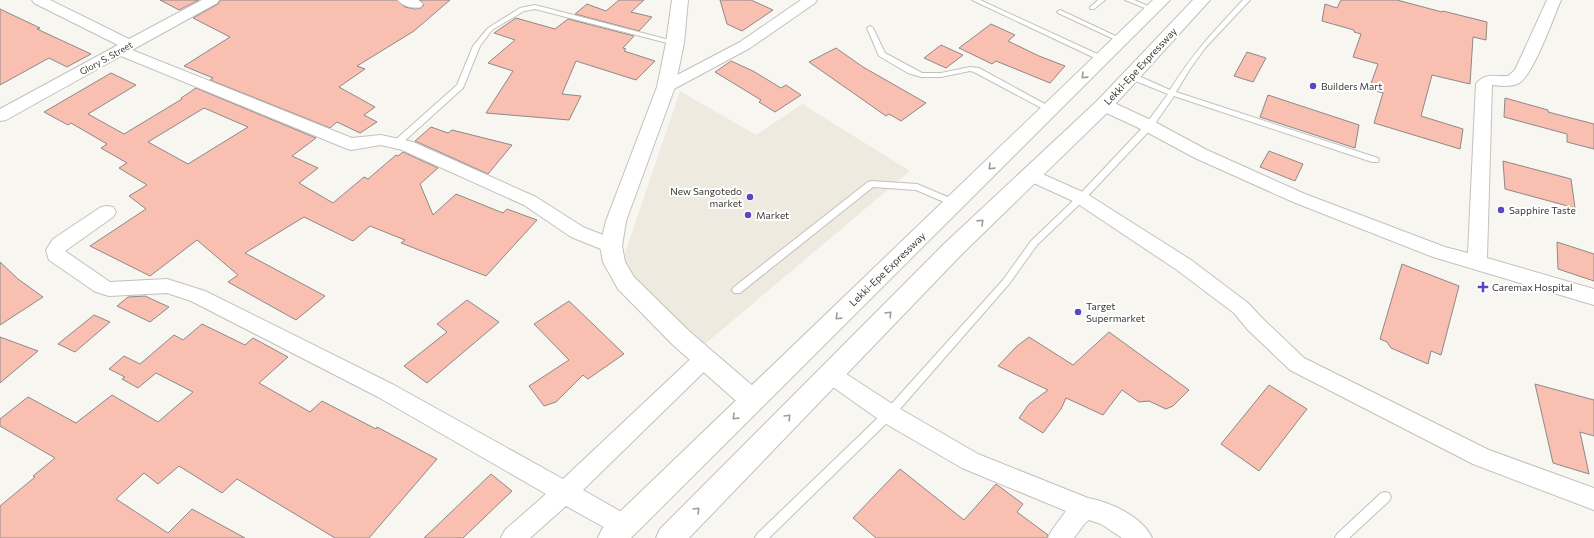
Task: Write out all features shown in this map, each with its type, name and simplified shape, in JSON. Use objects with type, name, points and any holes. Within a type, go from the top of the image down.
[{"type":"main road","points":[[680,0],[666,86],[616,221],[611,246],[614,262],[626,283],[653,311],[752,400]]},
{"type":"main road","name":"Lekki-Epe Expressway","points":[[670,538],[953,249],[1104,105],[1202,0]]},
{"type":"main road","name":"Lekki-Epe Expressway","points":[[618,532],[1157,5]]},
{"type":"street","points":[[39,0],[124,48],[340,140],[351,144],[372,140],[397,143],[407,146],[530,201],[577,232],[611,246]]},
{"type":"street","name":"Glory S. Street","points":[[0,116],[212,0]]},
{"type":"street","points":[[666,86],[745,45],[810,0]]},
{"type":"street","points":[[1477,263],[1484,84],[1488,80],[1513,81],[1519,78],[1554,0]]},
{"type":"street","points":[[1104,105],[1149,126],[1201,154],[1299,198],[1440,252],[1594,297]]},
{"type":"street","points":[[1030,175],[1081,198],[1184,265],[1241,308],[1255,324],[1297,364],[1481,457],[1594,499]]},
{"type":"street","points":[[107,212],[60,244],[55,250],[56,254],[101,286],[109,289],[166,286],[198,296],[386,391],[565,492],[618,532]]},
{"type":"street","points":[[513,538],[565,492],[705,358]]},
{"type":"street","points":[[830,374],[889,414],[970,461],[1087,509],[1099,511],[1113,517],[1140,538]]},
{"type":"street","points":[[1060,538],[1077,515],[1087,509]]},
{"type":"lane","points":[[975,0],[1102,58]]},
{"type":"lane","points":[[1092,8],[1102,0]]},
{"type":"lane","points":[[1128,0],[1157,5]]},
{"type":"lane","points":[[761,538],[889,414],[1006,282],[1034,243],[1081,198],[1149,126],[1187,68],[1203,47],[1247,0]]},
{"type":"lane","points":[[397,143],[460,86],[477,46],[490,29],[522,9],[535,7],[674,43]]},
{"type":"lane","points":[[1060,12],[1120,40]]},
{"type":"lane","points":[[870,28],[882,54],[910,71],[921,75],[940,75],[970,69],[1050,109]]},
{"type":"lane","points":[[1131,76],[1172,93],[1375,160]]},
{"type":"lane","points":[[736,290],[871,184],[917,188],[954,203]]},
{"type":"lane","points":[[1341,538],[1385,497]]},
{"type":"shaded area","name":"Market","points":[[680,91],[756,135],[804,103],[807,107],[910,171],[705,344],[643,290],[623,259]]},
{"type":"building","points":[[160,0],[199,0],[179,10]]},
{"type":"building","points":[[220,0],[397,0],[405,7],[415,9],[421,8],[424,5],[420,0],[450,0],[414,31],[357,66],[365,69],[339,87],[375,107],[364,115],[377,122],[360,133],[337,122],[330,128],[210,80],[213,78],[184,66],[230,37],[193,18],[218,4]]},
{"type":"building","points":[[619,0],[644,0],[631,12],[652,17],[639,31],[575,14],[587,4],[606,11]]},
{"type":"building","points":[[720,0],[751,0],[773,10],[742,31],[727,24]]},
{"type":"building","points":[[1341,0],[1397,0],[1487,22],[1486,40],[1473,37],[1470,84],[1432,75],[1421,116],[1463,129],[1460,149],[1374,123],[1383,93],[1369,89],[1378,64],[1353,57],[1361,34],[1354,32],[1354,30],[1322,21],[1325,4],[1337,8]]},
{"type":"building","points":[[0,9],[40,28],[37,29],[91,54],[67,67],[49,58],[0,85]]},
{"type":"building","points":[[516,18],[555,29],[568,19],[634,36],[623,48],[626,49],[624,51],[655,61],[636,80],[576,61],[562,94],[581,96],[569,120],[486,113],[513,71],[488,63],[515,40],[494,33]]},
{"type":"building","points":[[991,24],[1015,35],[1008,41],[1039,56],[1065,66],[1050,83],[996,61],[992,64],[959,48]]},
{"type":"building","points":[[941,45],[963,55],[946,68],[924,58]]},
{"type":"building","points":[[836,48],[863,67],[926,103],[901,121],[889,114],[886,116],[809,62]]},
{"type":"building","points":[[1247,52],[1266,58],[1253,82],[1234,76]]},
{"type":"building","points":[[731,61],[753,71],[781,88],[786,85],[801,95],[775,112],[759,102],[761,100],[715,72]]},
{"type":"building","points":[[111,73],[136,85],[88,114],[124,134],[182,99],[181,98],[196,88],[316,138],[292,156],[318,168],[299,183],[333,203],[364,177],[368,179],[396,155],[398,156],[403,152],[438,168],[420,184],[433,215],[456,194],[503,213],[507,209],[537,220],[486,276],[401,243],[405,240],[370,226],[353,241],[304,217],[245,253],[325,296],[296,320],[228,282],[238,275],[197,240],[150,276],[90,246],[146,209],[129,196],[147,185],[119,168],[127,163],[101,148],[107,144],[71,123],[68,125],[44,112]],"holes":[[[204,108],[248,127],[188,164],[148,142]]]},
{"type":"building","points":[[1268,95],[1359,125],[1355,148],[1260,117]]},
{"type":"building","points":[[1505,98],[1548,110],[1548,112],[1594,124],[1594,149],[1567,142],[1567,134],[1504,117]]},
{"type":"building","points":[[431,127],[448,133],[452,130],[512,145],[488,174],[415,141]]},
{"type":"building","points":[[1269,151],[1303,164],[1295,181],[1260,167]]},
{"type":"building","points":[[1503,161],[1571,179],[1575,208],[1505,189]]},
{"type":"building","points":[[1557,242],[1594,254],[1594,281],[1558,269]]},
{"type":"building","points":[[0,262],[18,279],[43,297],[0,325]]},
{"type":"building","points":[[1402,264],[1459,286],[1441,355],[1431,351],[1428,364],[1391,348],[1387,342],[1380,339]]},
{"type":"building","points":[[145,296],[169,307],[150,322],[117,306],[128,297]]},
{"type":"building","points":[[467,300],[499,322],[427,383],[404,366],[447,332],[437,324]]},
{"type":"building","points":[[569,301],[624,354],[588,379],[583,375],[556,402],[544,406],[529,386],[569,360],[534,324]]},
{"type":"building","points":[[94,315],[110,322],[75,352],[58,344]]},
{"type":"building","points":[[202,324],[245,345],[253,338],[288,357],[259,383],[310,412],[322,401],[376,429],[377,427],[437,459],[369,538],[335,538],[237,479],[222,493],[179,466],[158,484],[144,473],[116,499],[168,533],[192,509],[245,538],[0,538],[0,506],[55,458],[0,426],[0,419],[28,397],[76,423],[112,395],[158,422],[193,392],[156,373],[138,388],[122,379],[125,377],[109,369],[124,356],[140,364],[174,335],[183,340]]},
{"type":"building","points":[[1109,332],[1189,390],[1173,406],[1166,409],[1149,401],[1139,402],[1122,390],[1103,415],[1066,398],[1061,409],[1043,433],[1019,418],[1029,404],[1048,390],[998,366],[1017,346],[1029,337],[1073,365]]},
{"type":"building","points":[[0,337],[38,351],[0,383]]},
{"type":"building","points":[[1535,384],[1594,400],[1594,436],[1580,432],[1589,474],[1553,463]]},
{"type":"building","points":[[1269,385],[1307,409],[1259,471],[1221,444]]},
{"type":"building","points":[[900,469],[964,520],[996,484],[1023,504],[1017,512],[1048,535],[1047,538],[876,538],[853,518]]},
{"type":"building","points":[[491,474],[512,491],[463,538],[424,538]]},
{"type":"place","name":"Builders Mart","points":[[1313,86]]},
{"type":"place","name":"New Sangotedo market","points":[[750,197]]},
{"type":"place","name":"Sapphire Taste","points":[[1501,210]]},
{"type":"place","name":"Market","points":[[748,215]]},
{"type":"place","name":"Caremax Hospital","points":[[1483,287]]},
{"type":"place","name":"Target Supermarket","points":[[1078,312]]}]
